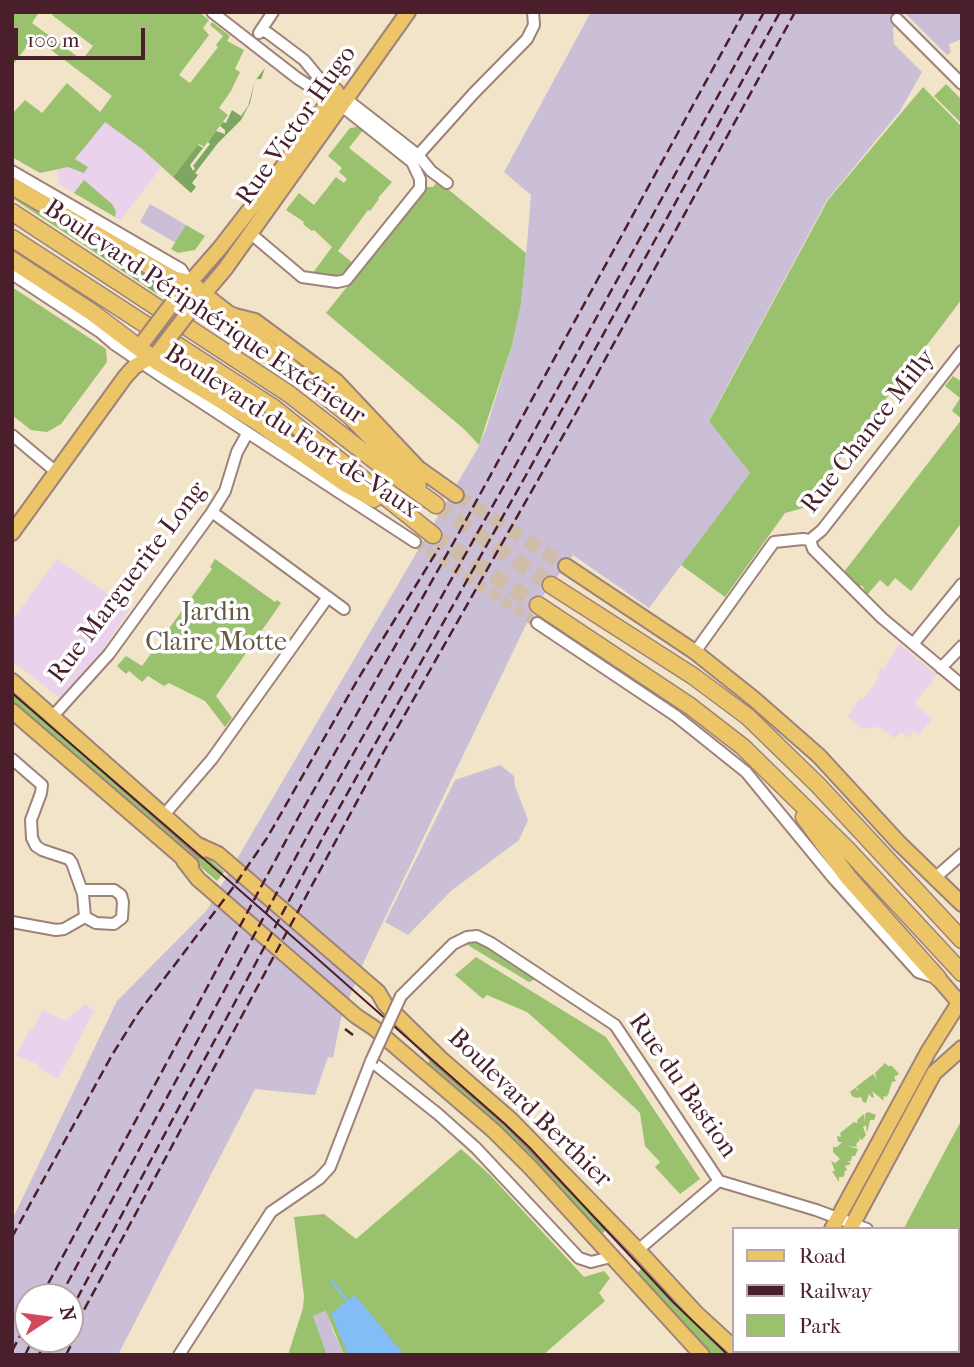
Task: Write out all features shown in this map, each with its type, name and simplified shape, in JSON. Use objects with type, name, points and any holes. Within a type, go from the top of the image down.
[{"type":"highway","points":[[12,186],[172,279],[190,283],[204,294]]},
{"type":"highway","name":"Boulevard Périphérique Extérieur","points":[[12,212],[289,394],[436,505],[351,417],[248,333],[231,315]]},
{"type":"highway","points":[[12,238],[274,408],[433,535]]},
{"type":"highway","points":[[12,260],[144,355],[256,421],[346,484],[407,516]]},
{"type":"highway","points":[[551,585],[693,676],[748,718],[818,785],[962,940]]},
{"type":"highway","points":[[538,605],[690,706],[743,747],[801,803],[962,973]]},
{"type":"highway","points":[[778,780],[848,877],[938,978]]},
{"type":"main road","name":"Rue Victor Hugo","points":[[144,355],[178,296],[408,12]]},
{"type":"main road","name":"Rue Victor Hugo","points":[[144,355],[192,308],[247,239],[338,99]]},
{"type":"main road","name":"Boulevard du Fort-de-Vaux","points":[[204,294],[231,315],[255,321],[336,381],[418,468],[456,495]]},
{"type":"main road","points":[[12,533],[55,471],[144,355]]},
{"type":"main road","points":[[566,565],[695,652],[754,699],[819,756],[899,843],[962,904]]},
{"type":"main road","name":"Boulevard Berthier","points":[[12,681],[372,998],[386,1004],[441,1059],[510,1119],[696,1313],[732,1346]]},
{"type":"main road","name":"Boulevard Berthier","points":[[12,711],[184,861],[202,872],[362,1010],[374,1028],[494,1131],[702,1355]]},
{"type":"main road","points":[[835,1224],[928,1052],[961,1002],[938,978]]},
{"type":"main road","points":[[857,1227],[934,1073],[962,1048]]},
{"type":"main road","points":[[611,1257],[638,1250]]},
{"type":"street","points":[[212,12],[297,78],[338,99]]},
{"type":"street","points":[[251,43],[274,12]]},
{"type":"street","points":[[415,159],[527,39],[534,25],[533,12]]},
{"type":"street","points":[[897,19],[962,84]]},
{"type":"street","points":[[261,30],[304,60],[338,99],[447,183]]},
{"type":"street","points":[[247,239],[290,276],[337,282],[346,280],[420,188],[415,159]]},
{"type":"street","points":[[12,171],[181,269],[190,283]]},
{"type":"street","name":"Boulevard du Fort-de-Vaux","points":[[12,274],[93,327],[144,355],[247,434],[415,542]]},
{"type":"street","name":"Rue Chance Milly","points":[[810,540],[822,530],[962,351]]},
{"type":"street","name":"Rue Marguerite Long","points":[[53,716],[109,654],[212,512],[225,491],[237,452],[247,434]]},
{"type":"street","points":[[12,435],[55,471]]},
{"type":"street","points":[[212,512],[344,609]]},
{"type":"street","points":[[695,652],[774,542],[803,539],[810,540],[813,549],[882,618],[962,685]]},
{"type":"street","points":[[913,644],[962,584]]},
{"type":"street","points":[[164,815],[212,759],[328,597]]},
{"type":"street","points":[[537,623],[676,716],[746,772],[834,879],[918,972],[938,978]]},
{"type":"street","points":[[941,668],[962,646]]},
{"type":"street","points":[[12,759],[42,785],[31,820],[32,838],[42,850],[69,859],[82,890],[85,917]]},
{"type":"street","points":[[936,877],[962,854]]},
{"type":"street","points":[[82,890],[114,890],[121,895],[123,902],[122,918],[117,923],[96,923],[85,917]]},
{"type":"street","points":[[15,922],[57,930],[85,917]]},
{"type":"street","name":"Rue du Bastion","points":[[179,1355],[271,1212],[319,1179],[330,1167],[371,1061],[402,995],[453,944],[467,937],[477,936],[491,943],[615,1025],[719,1181]]},
{"type":"street","points":[[371,1061],[476,1148],[579,1258],[591,1262],[611,1257]]},
{"type":"street","points":[[638,1250],[719,1181],[816,1210],[835,1224],[857,1227]]},
{"type":"shaded area","points":[[591,12],[900,12],[893,29],[894,44],[922,72],[900,111],[827,200],[709,420],[750,473],[649,608],[573,555],[534,608],[366,957],[341,1018],[333,1058],[328,1057],[315,1095],[255,1089],[118,1355],[12,1355],[12,1220],[117,1001],[207,910],[478,448],[512,345],[521,304],[531,195],[504,172]]},
{"type":"shaded area","points":[[904,12],[962,12],[962,39],[949,44],[951,52],[947,55]]},
{"type":"shaded area","points":[[105,117],[161,166],[120,220],[60,185],[56,169],[65,168]]},
{"type":"shaded area","points":[[150,204],[186,225],[176,243],[140,222]]},
{"type":"shaded area","points":[[57,559],[130,609],[104,648],[60,698],[12,661],[12,621]]},
{"type":"shaded area","points":[[899,644],[937,675],[915,703],[932,719],[919,735],[914,731],[908,738],[901,732],[894,738],[880,727],[862,729],[848,716],[880,676],[877,674],[881,668],[884,669]]},
{"type":"shaded area","points":[[500,765],[514,776],[528,820],[519,840],[451,891],[408,935],[385,922],[455,780]]},
{"type":"shaded area","points":[[85,1004],[94,1011],[58,1079],[38,1068],[40,1066],[37,1064],[16,1056],[42,1010],[65,1021]]},
{"type":"shaded area","points":[[960,1293],[962,1294],[962,1355],[836,1355],[960,1353]]},
{"type":"shaded area","points":[[327,1311],[344,1355],[327,1355],[313,1316]]},
{"type":"green space","points":[[12,12],[39,12],[32,23],[82,60],[93,46],[52,15],[53,12],[199,12],[209,20],[203,28],[209,35],[179,75],[190,83],[218,47],[216,45],[223,36],[210,25],[212,22],[230,36],[227,41],[244,50],[235,69],[240,72],[219,108],[228,115],[204,147],[199,144],[173,177],[142,149],[105,122],[75,159],[88,167],[84,173],[68,167],[40,173],[12,157],[12,114],[25,100],[42,113],[67,83],[100,112],[112,96],[34,37],[12,66]]},
{"type":"green space","points":[[255,81],[250,103],[241,120],[218,143],[195,173],[198,175],[192,183],[196,187],[191,193],[173,177],[198,145],[203,148],[190,165],[193,171],[193,166],[210,144],[208,142],[216,131],[225,134],[225,130],[220,126],[223,122],[226,123],[232,110],[241,116],[248,106]]},
{"type":"green space","points":[[946,84],[962,100],[962,124],[934,96]]},
{"type":"green space","points":[[923,87],[962,127],[962,299],[803,508],[785,513],[725,597],[681,565],[750,473],[709,421],[828,200]]},
{"type":"green space","points":[[350,128],[363,130],[349,148],[392,182],[338,251],[353,263],[343,275],[312,274],[332,247],[286,210],[299,193],[314,205],[336,177],[344,183],[347,179],[339,172],[342,168],[328,156]]},
{"type":"green space","points":[[84,180],[112,204],[116,211],[115,217],[74,193]]},
{"type":"green space","points":[[438,181],[526,253],[521,304],[512,345],[479,445],[464,429],[326,313],[427,187],[433,187]]},
{"type":"green space","points":[[12,193],[95,241],[102,257],[12,198]]},
{"type":"green space","points":[[186,225],[205,236],[195,250],[178,253],[171,249]]},
{"type":"green space","points":[[95,241],[165,283],[157,294],[102,257],[102,253],[94,250],[92,245]]},
{"type":"green space","points":[[12,287],[106,349],[107,362],[61,424],[47,432],[31,430],[12,415]]},
{"type":"green space","points":[[953,376],[962,382],[962,419],[952,411],[960,398],[945,386]]},
{"type":"green space","points":[[962,419],[962,522],[911,591],[895,578],[888,587],[880,580],[867,595],[862,585],[860,587],[844,572]]},
{"type":"green space","name":"Jardin Claire Motte","points":[[215,559],[275,602],[277,600],[281,603],[216,696],[232,718],[225,727],[205,701],[169,683],[164,686],[148,676],[142,682],[129,671],[126,674],[117,666],[126,656],[142,666],[212,569],[210,567]]},
{"type":"green space","points":[[12,687],[224,872],[217,881],[12,706]]},
{"type":"green space","points":[[466,944],[486,944],[538,978],[529,982]]},
{"type":"green space","points":[[476,957],[606,1037],[700,1179],[680,1194],[655,1167],[660,1162],[645,1146],[640,1113],[634,1107],[527,1012],[487,995],[483,999],[455,975]]},
{"type":"green space","points":[[433,1057],[532,1147],[607,1229],[601,1235],[426,1065]]},
{"type":"green space","points":[[885,1063],[899,1074],[894,1077],[896,1081],[892,1082],[888,1095],[883,1096],[884,1101],[872,1091],[874,1097],[869,1094],[866,1103],[861,1097],[852,1096],[850,1092],[855,1088],[859,1091],[856,1087],[873,1074],[877,1080],[875,1073]]},
{"type":"green space","points":[[868,1112],[876,1115],[874,1120],[870,1120],[867,1133],[866,1125],[863,1127],[866,1135],[862,1140],[858,1137],[860,1140],[856,1144],[857,1147],[848,1146],[858,1149],[851,1161],[848,1161],[851,1164],[845,1166],[847,1170],[843,1177],[839,1177],[839,1182],[832,1171],[835,1171],[831,1161],[835,1163],[840,1159],[833,1152],[833,1147],[842,1142],[838,1142],[837,1136],[841,1137],[840,1133],[854,1122],[858,1123],[857,1120],[864,1114],[865,1123],[865,1114]]},
{"type":"green space","points":[[961,1121],[962,1268],[960,1227],[905,1226]]},
{"type":"green space","points":[[461,1149],[489,1174],[584,1277],[604,1271],[610,1278],[599,1293],[605,1301],[543,1355],[344,1355],[326,1311],[313,1316],[327,1355],[288,1355],[303,1308],[304,1296],[294,1217],[324,1214],[356,1239]]},
{"type":"green space","points":[[644,1266],[734,1355],[709,1355],[635,1275]]},
{"type":"water","points":[[355,1295],[404,1355],[348,1355],[331,1313]]},
{"type":"waterway","points":[[332,1281],[347,1301]]},
{"type":"tunnel","points":[[456,495],[566,566]]},
{"type":"tunnel","points":[[436,505],[551,585]]},
{"type":"tunnel","points":[[433,535],[538,605]]},
{"type":"tunnel","points":[[415,542],[537,623]]},
{"type":"tram line","points":[[12,693],[505,1124],[673,1302],[728,1355]]},
{"type":"railway","points":[[49,1283],[298,818],[455,540],[744,12]]},
{"type":"railway","points":[[68,1283],[312,827],[514,468],[764,12]]},
{"type":"railway","points":[[84,1286],[324,835],[525,477],[780,12]]},
{"type":"railway","points":[[84,1310],[383,753],[572,420],[795,12]]},
{"type":"railway","points":[[12,1237],[112,1055],[139,1012],[267,838],[358,679],[439,548]]},
{"type":"railway","points":[[345,1029],[357,1038]]},
{"type":"railway","points":[[12,1351],[14,1347]]}]
